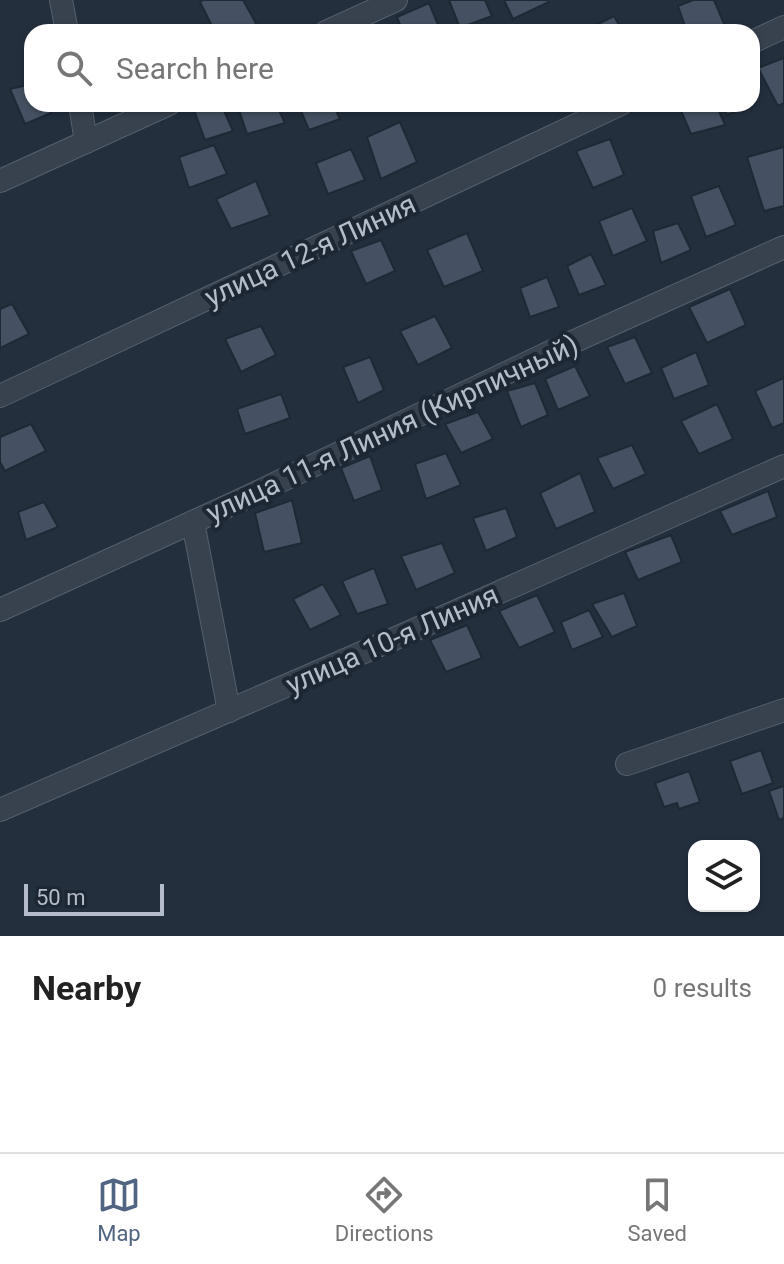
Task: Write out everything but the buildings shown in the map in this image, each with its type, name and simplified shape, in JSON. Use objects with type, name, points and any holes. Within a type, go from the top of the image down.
[{"type":"street","points":[[61,0],[66,24]]},
{"type":"street","points":[[344,24],[396,0]]},
{"type":"street","points":[[760,38],[784,27]]},
{"type":"street","points":[[81,112],[86,142]]},
{"type":"street","points":[[0,181],[152,112]]},
{"type":"street","name":"улица 12-я Линия","points":[[0,396],[604,112]]},
{"type":"street","name":"улица 11-я Линия (Кирпичный)","points":[[0,610],[546,354],[784,247]]},
{"type":"street","name":"улица 10-я Линия","points":[[0,810],[784,466]]},
{"type":"street","points":[[193,522],[229,711]]},
{"type":"street","points":[[627,764],[784,710]]}]
